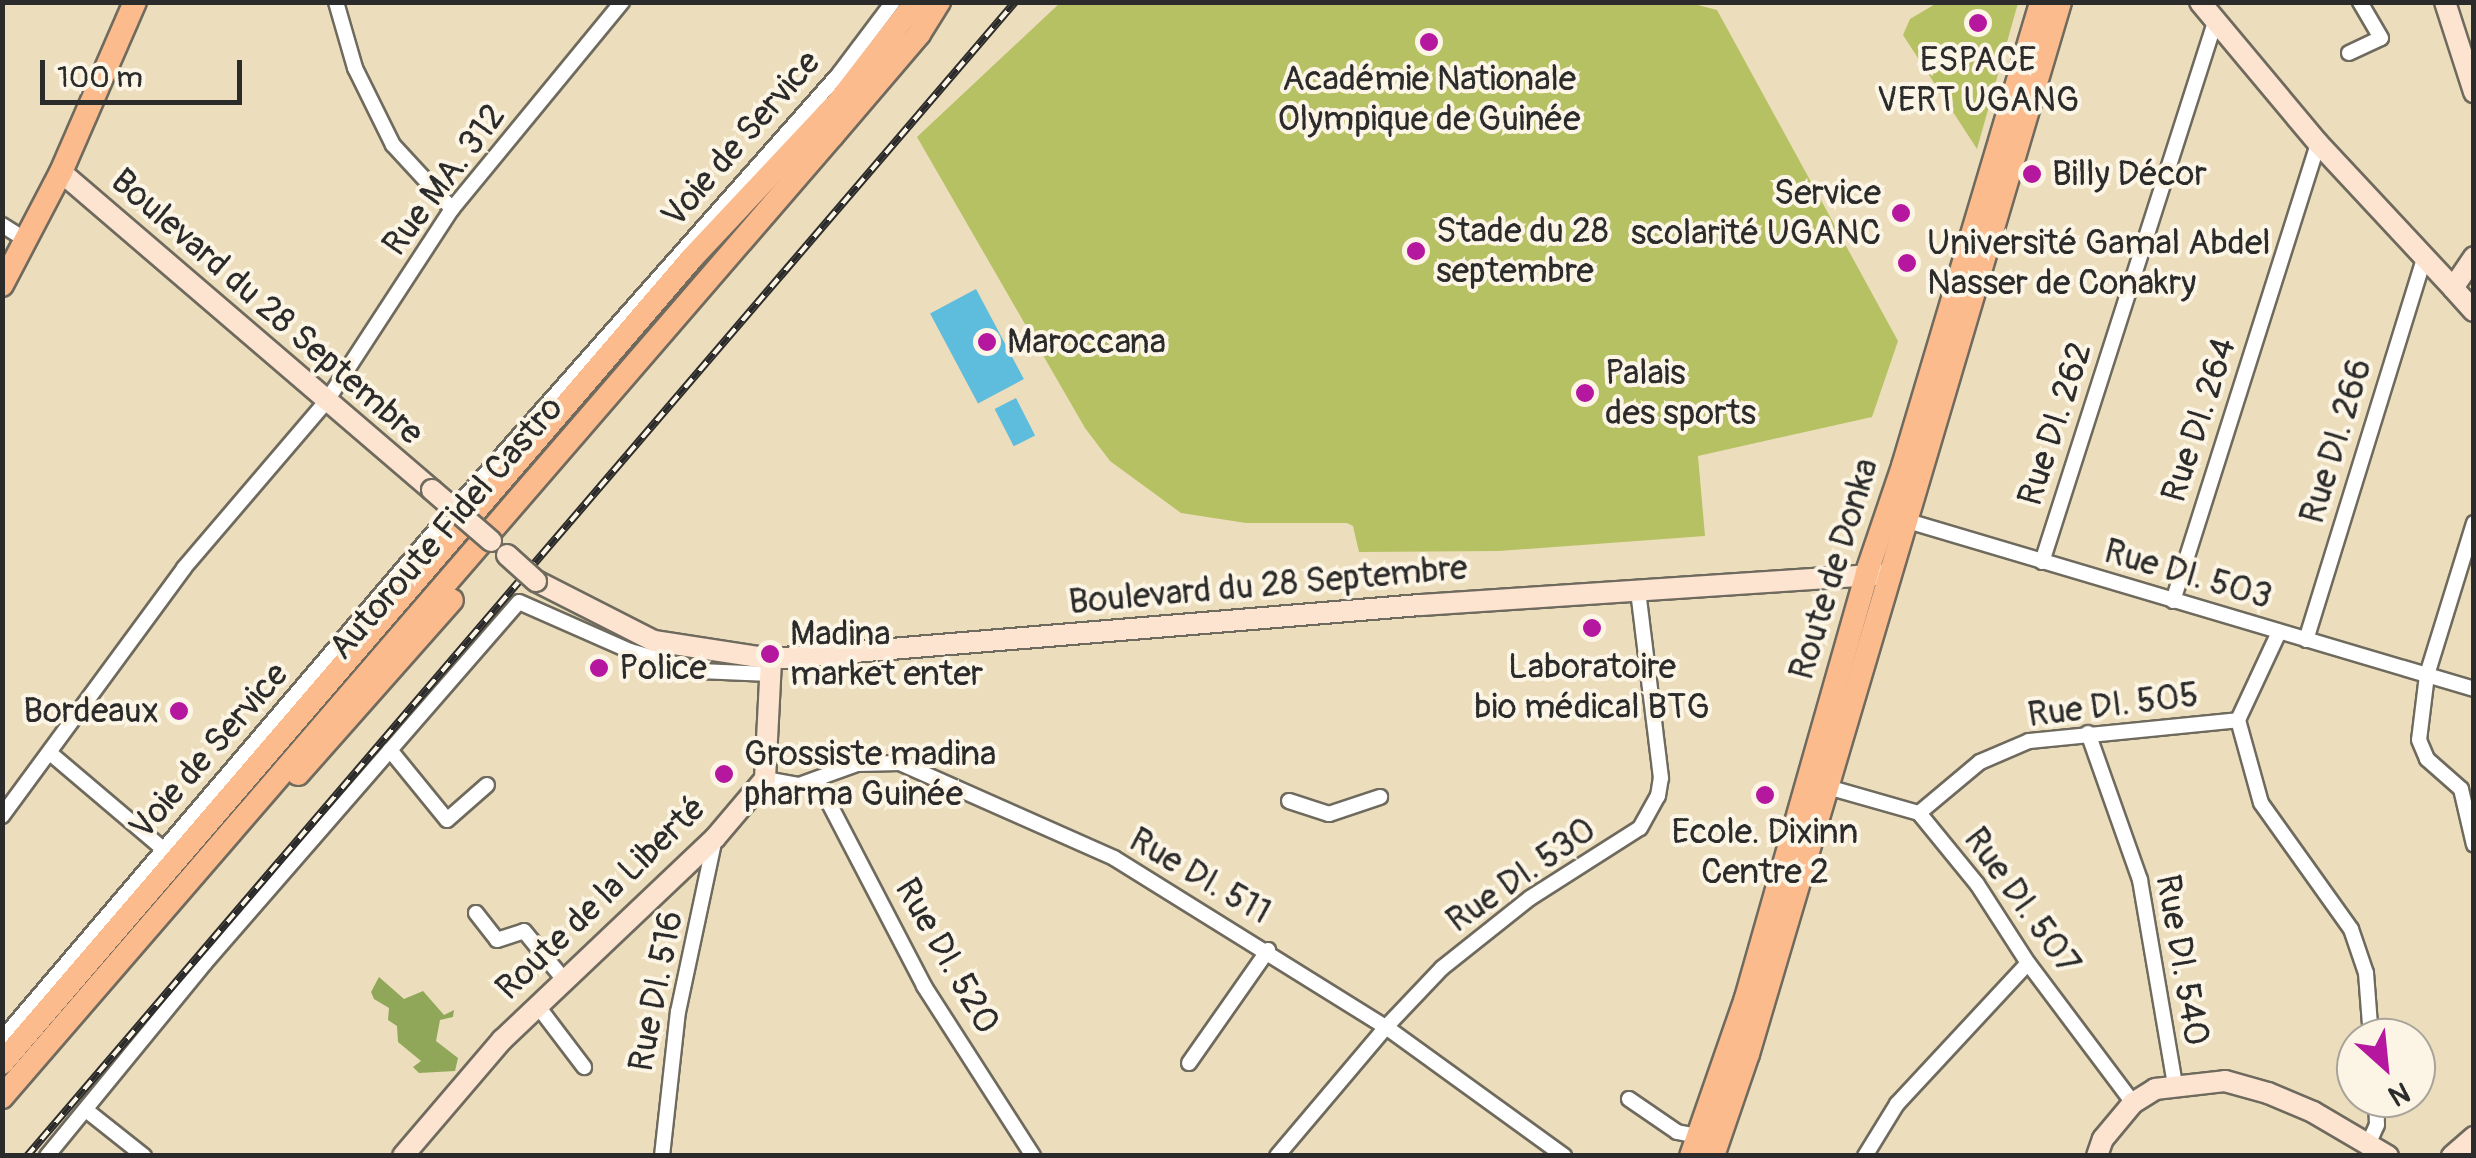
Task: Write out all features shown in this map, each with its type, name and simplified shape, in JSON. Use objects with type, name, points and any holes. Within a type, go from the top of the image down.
[{"type":"main road","points":[[2,285],[28,241],[135,2]]},
{"type":"main road","name":"Autoroute Fidel Castro","points":[[2,1063],[691,258],[840,99],[916,2]]},
{"type":"main road","name":"Autoroute Fidel Castro","points":[[2,1096],[919,34],[939,2]]},
{"type":"main road","name":"Route de Donka","points":[[1895,517],[2041,2]]},
{"type":"main road","name":"Route de Donka","points":[[1694,1146],[1746,998],[2060,2]]},
{"type":"main road","points":[[2200,2],[2318,143],[2474,311]]},
{"type":"main road","points":[[2445,2],[2474,92]]},
{"type":"main road","points":[[188,882],[327,746],[498,548],[819,167],[919,34]]},
{"type":"main road","name":"Boulevard du 28 Septembre","points":[[60,172],[536,581],[654,640],[771,666],[1877,573]]},
{"type":"main road","points":[[2453,288],[2474,257]]},
{"type":"main road","name":"Route de Donka","points":[[1713,1156],[1748,1054],[1824,786],[1877,573]]},
{"type":"main road","points":[[766,780],[771,666]]},
{"type":"main road","name":"Route de la Liberté","points":[[409,1153],[460,1086],[537,1005],[715,838],[766,780]]},
{"type":"main road","points":[[2096,1156],[2104,1139],[2133,1103],[2155,1089],[2225,1081],[2313,1112],[2388,1156]]},
{"type":"main road","points":[[2452,1156],[2474,1137]]},
{"type":"street","points":[[336,2],[355,68],[393,145],[452,209]]},
{"type":"street","name":"Rue MA. 312","points":[[2,816],[184,568],[326,402],[452,209],[622,2]]},
{"type":"street","name":"Voie de Service","points":[[2,1040],[467,494],[838,75],[892,2]]},
{"type":"street","points":[[2348,54],[2381,38],[2360,2]]},
{"type":"street","name":"Rue DI. 262","points":[[2042,562],[2216,19]]},
{"type":"street","name":"Rue DI. 264","points":[[2173,601],[2318,143]]},
{"type":"street","points":[[2,225],[28,241]]},
{"type":"street","name":"Rue DI. 266","points":[[2306,640],[2424,259]]},
{"type":"street","name":"Rue DI. 503","points":[[1895,517],[2474,689]]},
{"type":"street","points":[[2474,524],[2427,676],[2419,740],[2427,759],[2461,789],[2474,846]]},
{"type":"street","name":"Rue DI. 530","points":[[1278,1156],[1386,1027],[1442,968],[1530,898],[1640,828],[1651,811],[1661,778],[1638,591]]},
{"type":"street","points":[[46,1156],[204,963],[519,602],[647,656],[699,671],[771,666]]},
{"type":"street","name":"Rue DI. 505","points":[[1919,813],[1980,762],[2029,741],[2238,720],[2279,632]]},
{"type":"street","points":[[2238,720],[2261,803],[2351,929],[2366,972],[2369,1018]]},
{"type":"street","name":"Rue DI. 540","points":[[2088,733],[2140,880],[2175,1084]]},
{"type":"street","points":[[390,750],[447,820],[487,785]]},
{"type":"street","points":[[50,753],[164,849]]},
{"type":"street","name":"Rue DI. 511","points":[[766,780],[800,785],[818,782],[857,764],[900,764],[1114,858],[1268,950],[1386,1027],[1564,1156]]},
{"type":"street","name":"Rue DI. 520","points":[[818,782],[924,986],[1033,1156]]},
{"type":"street","name":"Rue DI. 507","points":[[1824,786],[1919,813],[1977,884],[2028,962],[2133,1103]]},
{"type":"street","points":[[1289,800],[1328,814],[1380,798]]},
{"type":"street","name":"Rue DI. 516","points":[[662,1156],[678,1012],[715,838]]},
{"type":"street","points":[[476,913],[497,940],[524,931],[565,980]]},
{"type":"street","points":[[1189,1063],[1268,950]]},
{"type":"street","points":[[1865,1156],[1897,1104],[2028,962]]},
{"type":"street","points":[[537,1005],[584,1067]]},
{"type":"street","points":[[1629,1099],[1694,1146]]},
{"type":"street","points":[[86,1110],[144,1156]]},
{"type":"street","points":[[2367,1147],[2377,1118]]},
{"type":"green space","name":"Stade du 28 septembre","points":[[1061,2],[1686,2],[1717,10],[1898,341],[1872,417],[1698,456],[1705,536],[1499,551],[1359,552],[1353,526],[1347,523],[1246,523],[1181,513],[1110,461],[1085,428],[917,137]]},
{"type":"green space","points":[[1937,3],[2018,3],[1977,149],[1903,35],[1910,19]]},
{"type":"green space","points":[[379,977],[404,999],[423,991],[444,1015],[454,1010],[453,1017],[440,1020],[436,1041],[458,1058],[455,1071],[419,1073],[413,1067],[421,1061],[398,1042],[397,1026],[388,1020],[389,1008],[374,999],[371,992]]},
{"type":"water","points":[[976,289],[1024,379],[978,403],[930,313]]},
{"type":"water","points":[[1016,398],[1035,435],[1014,446],[995,409]]},
{"type":"railway","points":[[27,1156],[1015,2]]},
{"type":"place","name":"ESPACE VERT UGANG","points":[[1978,23]]},
{"type":"place","name":"Académie Nationale Olympique de Guinée","points":[[1429,42]]},
{"type":"place","name":"Billy Décor","points":[[2032,174]]},
{"type":"place","name":"Service scolarité UGANC","points":[[1901,213]]},
{"type":"place","name":"Stade du 28 septembre","points":[[1416,251]]},
{"type":"place","name":"Université Gamal Abdel Nasser de Conakry","points":[[1907,263]]},
{"type":"place","name":"Maroccana","points":[[987,342]]},
{"type":"place","name":"Palais des sports","points":[[1585,393]]},
{"type":"place","name":"Laboratoire bio médical BTG","points":[[1592,628]]},
{"type":"place","name":"Madina market enter","points":[[770,654]]},
{"type":"place","name":"Police","points":[[599,668]]},
{"type":"place","name":"Bordeaux","points":[[179,711]]},
{"type":"place","name":"Grossiste madina pharma Guinée","points":[[724,774]]},
{"type":"place","name":"Ecole. Dixinn Centre 2","points":[[1765,795]]}]
